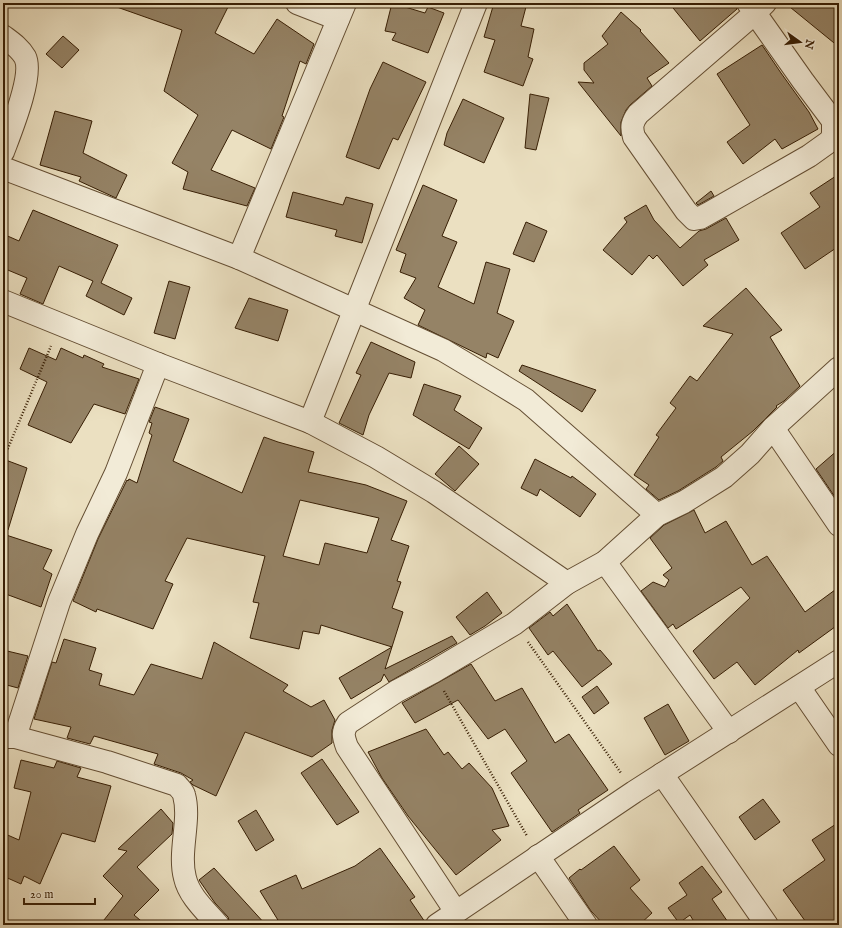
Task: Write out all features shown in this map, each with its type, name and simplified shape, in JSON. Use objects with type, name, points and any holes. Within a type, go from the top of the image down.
[{"type":"street","points":[[239,258],[342,11],[297,3]]},
{"type":"street","points":[[310,422],[476,3]]},
{"type":"street","points":[[756,6],[803,81],[833,121],[833,135],[830,141],[809,156],[711,212],[700,218],[694,219],[686,211],[634,137],[632,126],[638,114],[756,6]]},
{"type":"street","points":[[3,36],[18,49],[26,59],[26,74],[22,99],[3,152]]},
{"type":"street","points":[[3,168],[239,258],[443,350],[526,400],[657,515]]},
{"type":"street","points":[[3,301],[59,325],[310,422],[434,492],[567,583]]},
{"type":"street","points":[[158,364],[116,473],[87,534],[59,602],[9,737],[107,762],[177,785],[184,793],[186,809],[182,864],[185,879],[191,892],[218,925]]},
{"type":"street","points":[[456,912],[347,747],[343,730],[348,723],[397,691],[433,672],[514,624],[567,583],[605,562],[657,515],[684,502],[724,477],[750,454],[773,428],[839,368]]},
{"type":"street","points":[[773,428],[839,525]]},
{"type":"street","points":[[605,562],[729,732]]},
{"type":"street","points":[[437,925],[634,792],[839,661]]},
{"type":"street","points":[[799,687],[839,745]]},
{"type":"street","points":[[662,774],[767,925]]},
{"type":"street","points":[[538,856],[586,925]]},
{"type":"path","points":[[3,460],[59,325]]},
{"type":"path","points":[[514,624],[634,792]]},
{"type":"path","points":[[433,672],[538,856]]},
{"type":"building","points":[[114,3],[230,3],[215,33],[254,54],[277,19],[314,44],[306,64],[300,61],[282,116],[284,117],[271,149],[232,130],[211,170],[255,188],[247,206],[183,189],[188,172],[172,163],[198,115],[164,91],[182,30],[114,6]]},
{"type":"building","points":[[392,3],[425,13],[428,7],[444,13],[428,53],[392,40],[396,33],[385,31]]},
{"type":"building","points":[[494,3],[527,3],[521,26],[534,29],[528,57],[533,59],[523,86],[484,72],[495,40],[484,37]]},
{"type":"building","points":[[669,3],[736,3],[737,9],[700,41]]},
{"type":"building","points":[[785,3],[839,3],[839,47]]},
{"type":"building","points":[[621,12],[641,30],[640,31],[669,63],[647,78],[652,86],[626,110],[621,122],[621,136],[578,82],[594,83],[584,70],[584,63],[608,44],[602,36]]},
{"type":"building","points":[[63,36],[79,50],[62,68],[46,54]]},
{"type":"building","points":[[762,45],[809,112],[818,129],[782,149],[775,139],[743,164],[727,142],[750,125],[717,74]]},
{"type":"building","points":[[383,62],[426,82],[398,140],[393,138],[379,169],[346,157],[370,89]]},
{"type":"building","points":[[530,94],[549,98],[536,150],[525,148]]},
{"type":"building","points":[[463,99],[504,118],[484,163],[444,145],[447,133]]},
{"type":"building","points":[[55,111],[92,121],[83,153],[127,175],[116,198],[79,181],[81,177],[40,165]]},
{"type":"building","points":[[839,174],[839,246],[805,269],[781,233],[820,207],[810,193]]},
{"type":"building","points":[[423,185],[457,200],[442,236],[457,242],[438,287],[474,304],[486,262],[510,269],[497,313],[514,321],[498,358],[487,353],[486,358],[418,325],[425,310],[404,298],[416,278],[400,272],[406,254],[396,250]]},
{"type":"building","points":[[711,191],[714,196],[698,205],[696,203]]},
{"type":"building","points":[[293,192],[343,205],[346,197],[373,204],[362,243],[335,236],[337,230],[286,217]]},
{"type":"building","points":[[646,205],[654,220],[680,248],[699,231],[706,229],[726,218],[739,240],[704,260],[708,265],[683,286],[657,255],[653,259],[649,255],[632,275],[603,250],[627,222],[624,218]]},
{"type":"building","points":[[33,210],[118,245],[101,283],[132,298],[124,315],[86,296],[93,281],[59,266],[43,304],[20,294],[27,278],[3,268],[3,234],[19,241]]},
{"type":"building","points":[[526,222],[547,231],[534,262],[513,254]]},
{"type":"building","points":[[169,281],[190,287],[175,339],[154,333]]},
{"type":"building","points":[[746,288],[782,330],[770,337],[800,386],[784,401],[776,406],[777,407],[753,431],[721,457],[723,461],[716,467],[678,491],[659,500],[646,489],[649,485],[634,475],[659,437],[656,435],[676,408],[670,403],[690,376],[697,381],[733,334],[703,326]]},
{"type":"building","points":[[249,298],[288,310],[278,341],[235,328]]},
{"type":"building","points":[[371,342],[415,362],[411,378],[389,373],[369,415],[363,435],[339,423],[361,375],[356,373]]},
{"type":"building","points":[[29,348],[56,360],[61,348],[83,358],[84,355],[104,364],[102,367],[139,379],[125,414],[94,404],[71,443],[28,425],[47,382],[20,369]]},
{"type":"building","points":[[522,365],[596,390],[582,412],[519,371]]},
{"type":"building","points":[[424,384],[461,396],[454,410],[482,428],[469,449],[413,415]]},
{"type":"building","points":[[155,407],[189,419],[173,461],[242,493],[264,437],[314,452],[308,472],[366,485],[407,501],[391,540],[409,546],[397,581],[401,582],[392,608],[403,612],[392,647],[321,625],[319,634],[303,631],[299,649],[250,638],[259,603],[253,602],[265,556],[187,538],[165,581],[173,584],[153,629],[97,609],[96,612],[73,601],[98,539],[127,480],[128,481],[129,479],[137,483],[152,435],[149,433],[152,423],[149,422]],"holes":[[[300,500],[379,518],[367,553],[325,543],[319,565],[283,556]]]},
{"type":"building","points":[[459,446],[479,464],[455,491],[435,474]]},
{"type":"building","points":[[839,449],[839,503],[816,469]]},
{"type":"building","points":[[3,459],[27,468],[8,530],[3,529]]},
{"type":"building","points":[[535,459],[571,478],[572,476],[596,494],[580,517],[540,489],[537,496],[521,488]]},
{"type":"building","points":[[694,510],[705,533],[726,521],[752,565],[767,556],[805,612],[839,587],[839,624],[799,653],[798,650],[755,685],[737,662],[714,679],[693,651],[750,598],[741,587],[676,629],[673,624],[668,628],[641,591],[653,582],[665,587],[669,580],[663,575],[672,568],[650,538],[664,525]]},
{"type":"building","points":[[3,534],[52,550],[43,569],[52,574],[41,607],[3,593]]},
{"type":"building","points":[[487,592],[502,613],[470,635],[456,617]]},
{"type":"building","points":[[567,604],[598,651],[600,650],[612,664],[582,687],[553,651],[548,655],[529,628],[550,612],[553,616]]},
{"type":"building","points":[[452,636],[457,643],[389,682],[384,674],[381,681],[351,699],[339,678],[392,647],[385,669]]},
{"type":"building","points":[[64,639],[96,648],[89,670],[102,674],[99,685],[134,695],[151,664],[202,679],[214,642],[288,685],[283,691],[311,707],[324,700],[335,720],[332,730],[332,743],[312,757],[245,732],[216,796],[193,785],[190,782],[193,780],[181,773],[154,764],[158,754],[94,736],[90,744],[67,738],[71,727],[34,719],[52,662],[56,663]]},
{"type":"building","points":[[3,650],[28,656],[18,688],[3,684]]},
{"type":"building","points":[[471,664],[495,701],[522,688],[555,743],[569,734],[608,790],[578,810],[580,813],[552,832],[511,773],[527,761],[505,729],[488,739],[458,700],[415,723],[402,703]]},
{"type":"building","points":[[597,686],[609,703],[594,714],[582,697]]},
{"type":"building","points":[[668,704],[689,741],[665,755],[644,718]]},
{"type":"building","points":[[426,729],[444,755],[448,752],[462,769],[469,763],[492,788],[509,826],[492,830],[501,840],[456,875],[408,816],[382,778],[368,752]]},
{"type":"building","points":[[322,759],[359,812],[337,825],[301,773]]},
{"type":"building","points":[[21,760],[54,768],[57,761],[81,768],[77,777],[111,786],[95,842],[62,833],[40,884],[24,876],[21,884],[3,876],[3,833],[19,840],[31,792],[14,788]]},
{"type":"building","points":[[763,799],[780,822],[755,840],[739,817]]},
{"type":"building","points":[[161,809],[173,823],[172,834],[137,867],[159,890],[134,915],[146,925],[100,925],[123,896],[103,876],[127,851],[118,849]]},
{"type":"building","points":[[256,810],[274,840],[256,851],[238,821]]},
{"type":"building","points":[[839,822],[839,925],[808,925],[783,890],[825,860],[812,840]]},
{"type":"building","points":[[614,846],[640,880],[630,888],[652,913],[639,925],[604,925],[591,911],[569,878]]},
{"type":"building","points":[[380,848],[415,897],[410,900],[425,922],[425,925],[281,925],[260,891],[296,875],[302,889],[355,866]]},
{"type":"building","points":[[702,866],[722,892],[712,899],[730,925],[696,925],[690,915],[679,923],[668,908],[687,895],[679,883]]},
{"type":"building","points":[[214,868],[266,925],[230,925],[228,917],[215,903],[199,880]]}]
